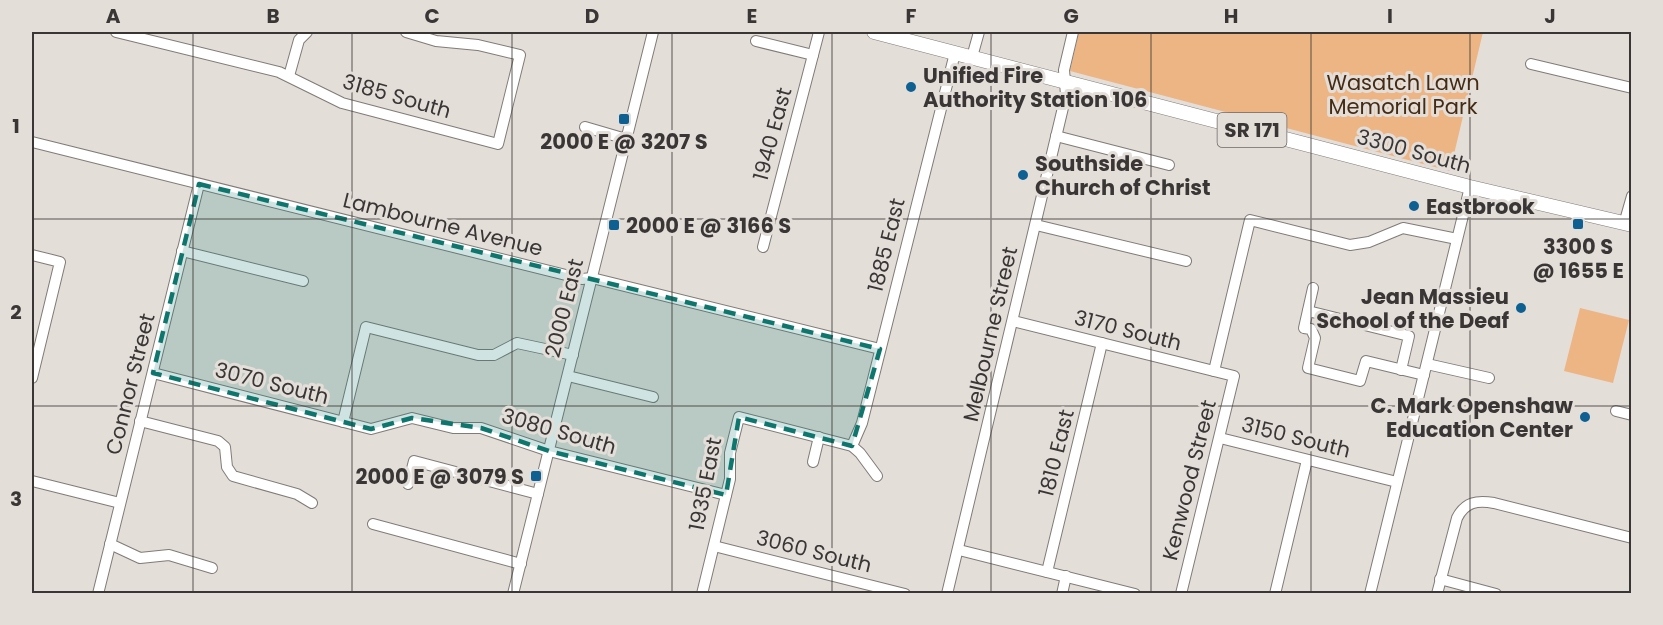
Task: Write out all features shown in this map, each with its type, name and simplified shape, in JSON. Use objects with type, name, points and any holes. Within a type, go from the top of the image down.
[{"type":"main road","name":"3300 South","points":[[874,32],[1470,187],[1628,225]]},
{"type":"street","name":"3185 South","points":[[116,32],[289,76],[342,104],[498,144],[520,55],[478,45],[436,41],[406,32]]},
{"type":"street","points":[[289,76],[299,40],[307,32]]},
{"type":"street","name":"2000 East","points":[[513,594],[653,32]]},
{"type":"street","name":"1940 East","points":[[763,247],[819,32]]},
{"type":"street","points":[[972,57],[979,32]]},
{"type":"street","name":"Melbourne Street","points":[[947,594],[1066,95],[1064,70],[1073,32]]},
{"type":"street","points":[[756,41],[813,55]]},
{"type":"street","name":"1885 East","points":[[852,446],[862,423],[955,53]]},
{"type":"street","points":[[1531,64],[1632,88]]},
{"type":"street","points":[[585,127],[626,139]]},
{"type":"street","points":[[1056,136],[1169,165]]},
{"type":"street","name":"Lambourne Avenue","points":[[32,142],[579,278],[592,278],[880,349]]},
{"type":"street","name":"Connor Street","points":[[98,594],[199,184]]},
{"type":"street","points":[[1370,594],[1470,187]]},
{"type":"street","points":[[1628,225],[1632,196]]},
{"type":"street","name":"Kenwood Street","points":[[1214,371],[1250,220],[1350,245],[1369,242],[1393,230],[1404,228],[1457,239]]},
{"type":"street","points":[[1036,225],[1186,261]]},
{"type":"street","points":[[182,252],[303,281]]},
{"type":"street","points":[[32,255],[60,262],[35,344],[32,378]]},
{"type":"street","points":[[1313,288],[1304,328],[1311,329],[1316,338],[1308,368],[1360,381],[1366,361],[1424,375]]},
{"type":"street","points":[[1308,311],[1409,336],[1401,370]]},
{"type":"street","name":"3170 South","points":[[1013,321],[1234,376]]},
{"type":"street","points":[[343,422],[366,327],[478,356],[494,355],[517,343],[573,355]]},
{"type":"street","name":"1810 East","points":[[1047,572],[1102,343]]},
{"type":"street","points":[[1426,364],[1489,378]]},
{"type":"street","name":"3070 South","points":[[153,373],[370,429],[381,428]]},
{"type":"street","points":[[568,376],[653,397]]},
{"type":"street","name":"Kenwood Street","points":[[1181,594],[1234,376]]},
{"type":"street","points":[[1616,411],[1632,415]]},
{"type":"street","name":"1935 East","points":[[702,594],[730,479],[730,453],[739,417],[819,437]]},
{"type":"street","name":"3080 South","points":[[381,428],[412,418],[453,428],[481,428],[549,451],[726,495]]},
{"type":"street","points":[[140,421],[218,441],[226,450],[227,467],[233,476],[297,494],[312,503]]},
{"type":"street","points":[[813,462],[819,437],[852,446],[861,453],[877,476]]},
{"type":"street","name":"3150 South","points":[[1220,438],[1397,482]]},
{"type":"street","points":[[1275,594],[1307,460]]},
{"type":"street","points":[[408,484],[414,461],[538,494]]},
{"type":"street","points":[[32,481],[120,503]]},
{"type":"street","points":[[1437,594],[1455,523],[1466,505],[1478,502],[1494,504],[1632,538]]},
{"type":"street","points":[[373,524],[521,564]]},
{"type":"street","name":"3060 South","points":[[714,546],[905,594]]},
{"type":"street","points":[[109,549],[143,558],[169,555],[212,568]]},
{"type":"street","points":[[959,550],[1135,594]]},
{"type":"street","points":[[1062,594],[1066,576]]},
{"type":"street","points":[[1440,579],[1496,594]]},
{"type":"highlighted area","points":[[199,184],[880,349],[852,446],[739,417],[726,495],[549,451],[481,428],[412,418],[371,429],[153,373]]},
{"type":"green space","name":"Wasatch Lawn Memorial Park","points":[[1079,32],[1483,32],[1450,171],[1070,71]]},
{"type":"green space","points":[[1580,308],[1629,320],[1613,383],[1564,371]]},
{"type":"place","name":"Unified Fire Authority Station 106","points":[[911,87]]},
{"type":"place","name":"2000 E @ 3207 S","points":[[624,119]]},
{"type":"place","name":"Southside Church of Christ","points":[[1023,175]]},
{"type":"place","name":"Eastbrook","points":[[1414,206]]},
{"type":"place","name":"3300 S @ 1655 E","points":[[1578,224]]},
{"type":"place","name":"2000 E @ 3166 S","points":[[614,225]]},
{"type":"place","name":"Jean Massieu School of the Deaf","points":[[1521,308]]},
{"type":"place","name":"C. Mark Openshaw Education Center","points":[[1585,417]]},
{"type":"place","name":"2000 E @ 3079 S","points":[[536,476]]}]
